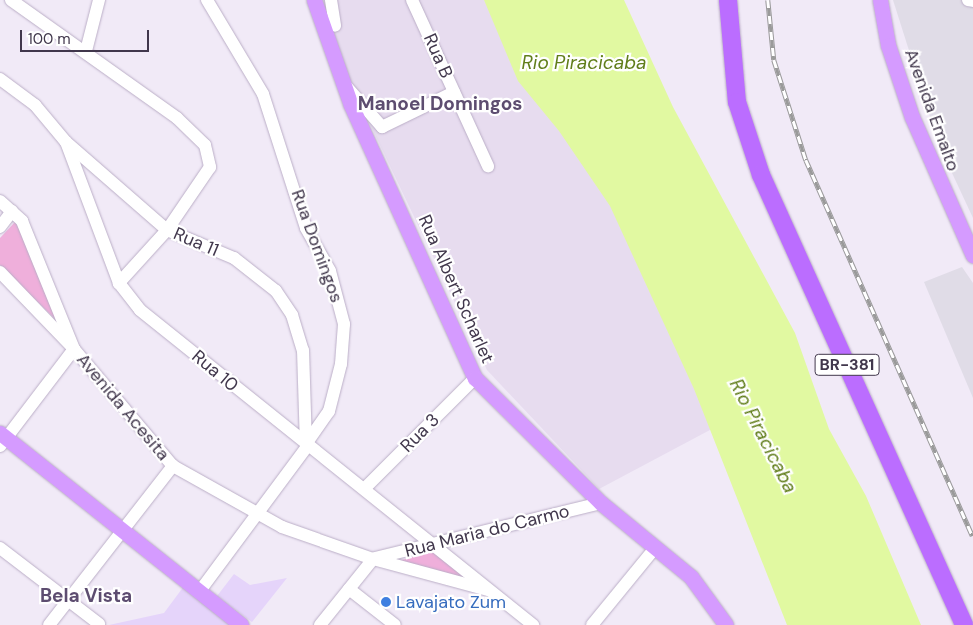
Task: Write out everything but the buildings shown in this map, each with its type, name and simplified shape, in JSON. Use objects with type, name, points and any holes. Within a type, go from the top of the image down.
[{"type":"highway","name":"BR-381","points":[[728,0],[737,102],[762,175],[964,625]]},
{"type":"main road","name":"Rua Albert Scharlet","points":[[314,0],[342,82],[476,378],[601,503],[691,577],[726,625]]},
{"type":"main road","name":"Avenida Emalto","points":[[880,0],[888,45],[912,117],[973,255]]},
{"type":"main road","points":[[2,439],[123,531],[241,625]]},
{"type":"street","points":[[11,0],[86,51],[205,145],[210,167],[167,230],[119,283]]},
{"type":"street","points":[[86,51],[99,0]]},
{"type":"street","name":"Rua Domingos","points":[[199,592],[253,514],[306,446],[329,411],[341,364],[344,324],[330,271],[306,228],[263,94],[207,0]]},
{"type":"street","points":[[331,0],[335,26]]},
{"type":"street","name":"Rua B","points":[[412,0],[488,166]]},
{"type":"street","points":[[968,0],[973,1]]},
{"type":"street","name":"Rua 11","points":[[0,79],[35,105],[66,142],[167,230],[234,258],[276,291],[292,315],[303,350],[306,446]]},
{"type":"street","points":[[342,82],[382,127],[454,92]]},
{"type":"street","name":"Rua 10","points":[[66,142],[119,283],[140,310],[306,446],[438,544],[533,625]]},
{"type":"street","name":"Avenida Acesita","points":[[0,201],[12,211],[33,244],[74,349],[173,466],[253,514],[373,559],[492,591]]},
{"type":"street","points":[[0,227],[12,211]]},
{"type":"street","points":[[0,272],[74,349],[2,439]]},
{"type":"street","name":"Rua 3","points":[[365,488],[476,378]]},
{"type":"street","points":[[49,625],[173,466]]},
{"type":"street","name":"Rua Maria do Carmo","points":[[373,559],[601,503]]},
{"type":"street","points":[[0,548],[99,624]]},
{"type":"street","points":[[592,625],[655,548]]},
{"type":"street","points":[[320,625],[373,559]]},
{"type":"street","points":[[349,589],[395,625]]},
{"type":"shaded area","points":[[311,0],[550,0],[740,414],[599,489],[487,370]]},
{"type":"shaded area","points":[[893,0],[973,0],[973,218],[939,145]]},
{"type":"shaded area","points":[[15,222],[29,244],[58,322],[0,265],[0,238]]},
{"type":"shaded area","points":[[962,267],[973,283],[973,398],[924,282]]},
{"type":"shaded area","points":[[440,550],[477,582],[398,561]]},
{"type":"shaded area","points":[[234,574],[250,585],[287,578],[252,622],[217,596]]},
{"type":"shaded area","points":[[184,586],[232,625],[109,625],[164,613]]},
{"type":"water","name":"Rio Piracicaba","points":[[484,0],[624,0],[673,107],[795,333],[829,429],[866,496],[921,625],[787,625],[694,389],[610,206],[559,131],[518,81]]},
{"type":"railway","points":[[768,0],[774,60],[806,160],[973,536]]},
{"type":"place","name":"Lavajato Zum","points":[[386,602]]},
{"type":"district","name":"Manoel Domingos","points":[[440,104]]},
{"type":"district","name":"Bela Vista","points":[[86,596]]}]
